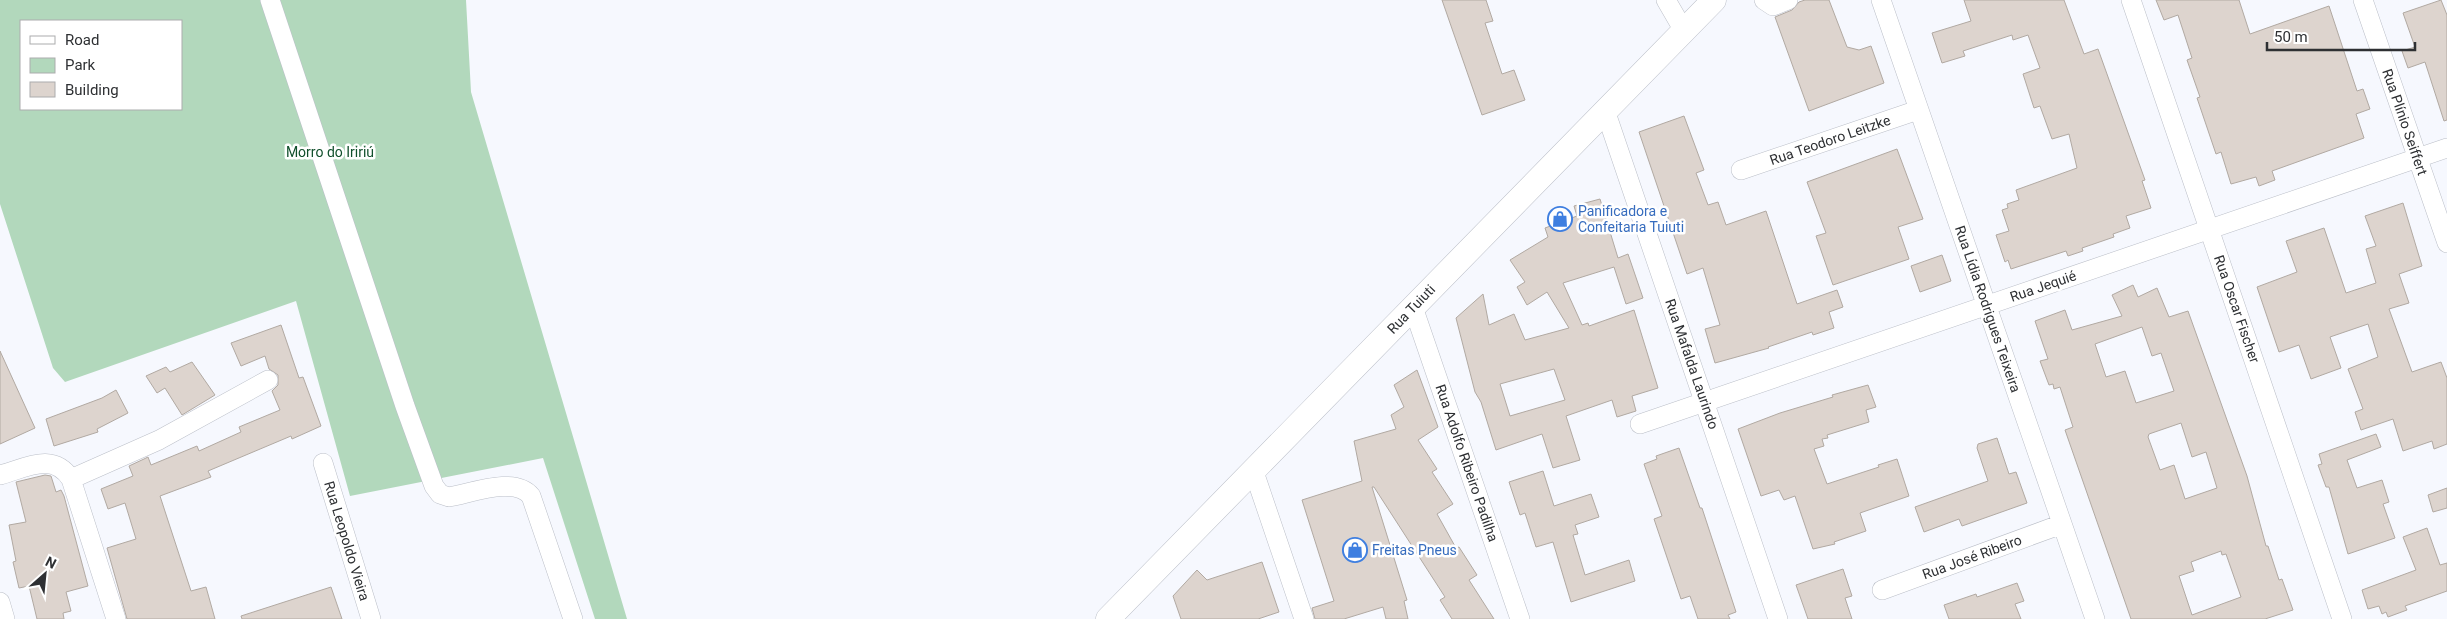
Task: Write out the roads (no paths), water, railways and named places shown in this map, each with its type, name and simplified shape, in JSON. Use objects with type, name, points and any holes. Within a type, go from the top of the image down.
[{"type":"main road","name":"Rua Tuiuti","points":[[1108,619],[1714,0]]},
{"type":"street","points":[[270,0],[405,406],[434,486],[440,494],[449,497],[512,485],[525,489],[531,496],[572,619]]},
{"type":"street","points":[[1764,0],[1773,6],[1788,0]]},
{"type":"street","name":"Rua Lídia Rodrigues Teixeira","points":[[1881,0],[2094,619]]},
{"type":"street","name":"Rua Oscar Fischer","points":[[2131,0],[2342,619]]},
{"type":"street","name":"Rua Plínio Seiffert","points":[[2364,0],[2447,243]]},
{"type":"street","points":[[1674,3],[1684,31]]},
{"type":"street","name":"Rua Mafalda Laurindo","points":[[1606,110],[1778,619]]},
{"type":"street","name":"Rua Teodoro Leitzke","points":[[1741,170],[1918,110]]},
{"type":"street","name":"Rua Jequié","points":[[1640,424],[2447,148]]},
{"type":"street","name":"Rua Adolfo Ribeiro Padilha","points":[[1413,307],[1520,619]]},
{"type":"street","points":[[71,478],[159,440],[268,380]]},
{"type":"street","points":[[0,475],[44,462],[55,464],[64,469],[71,478],[116,619]]},
{"type":"street","name":"Rua Leopoldo Vieira","points":[[323,463],[371,619]]},
{"type":"street","points":[[1253,469],[1304,619]]},
{"type":"street","name":"Rua José Ribeiro","points":[[1882,590],[2062,524]]},
{"type":"street","points":[[0,602],[5,619]]},
{"type":"place","name":"Panificadora e Confeitaria Tuiuti","points":[[1560,219]]},
{"type":"place","name":"Freitas Pneus","points":[[1355,550]]},
{"type":"park label","name":"Morro do Iririú","points":[[330,152]]}]
